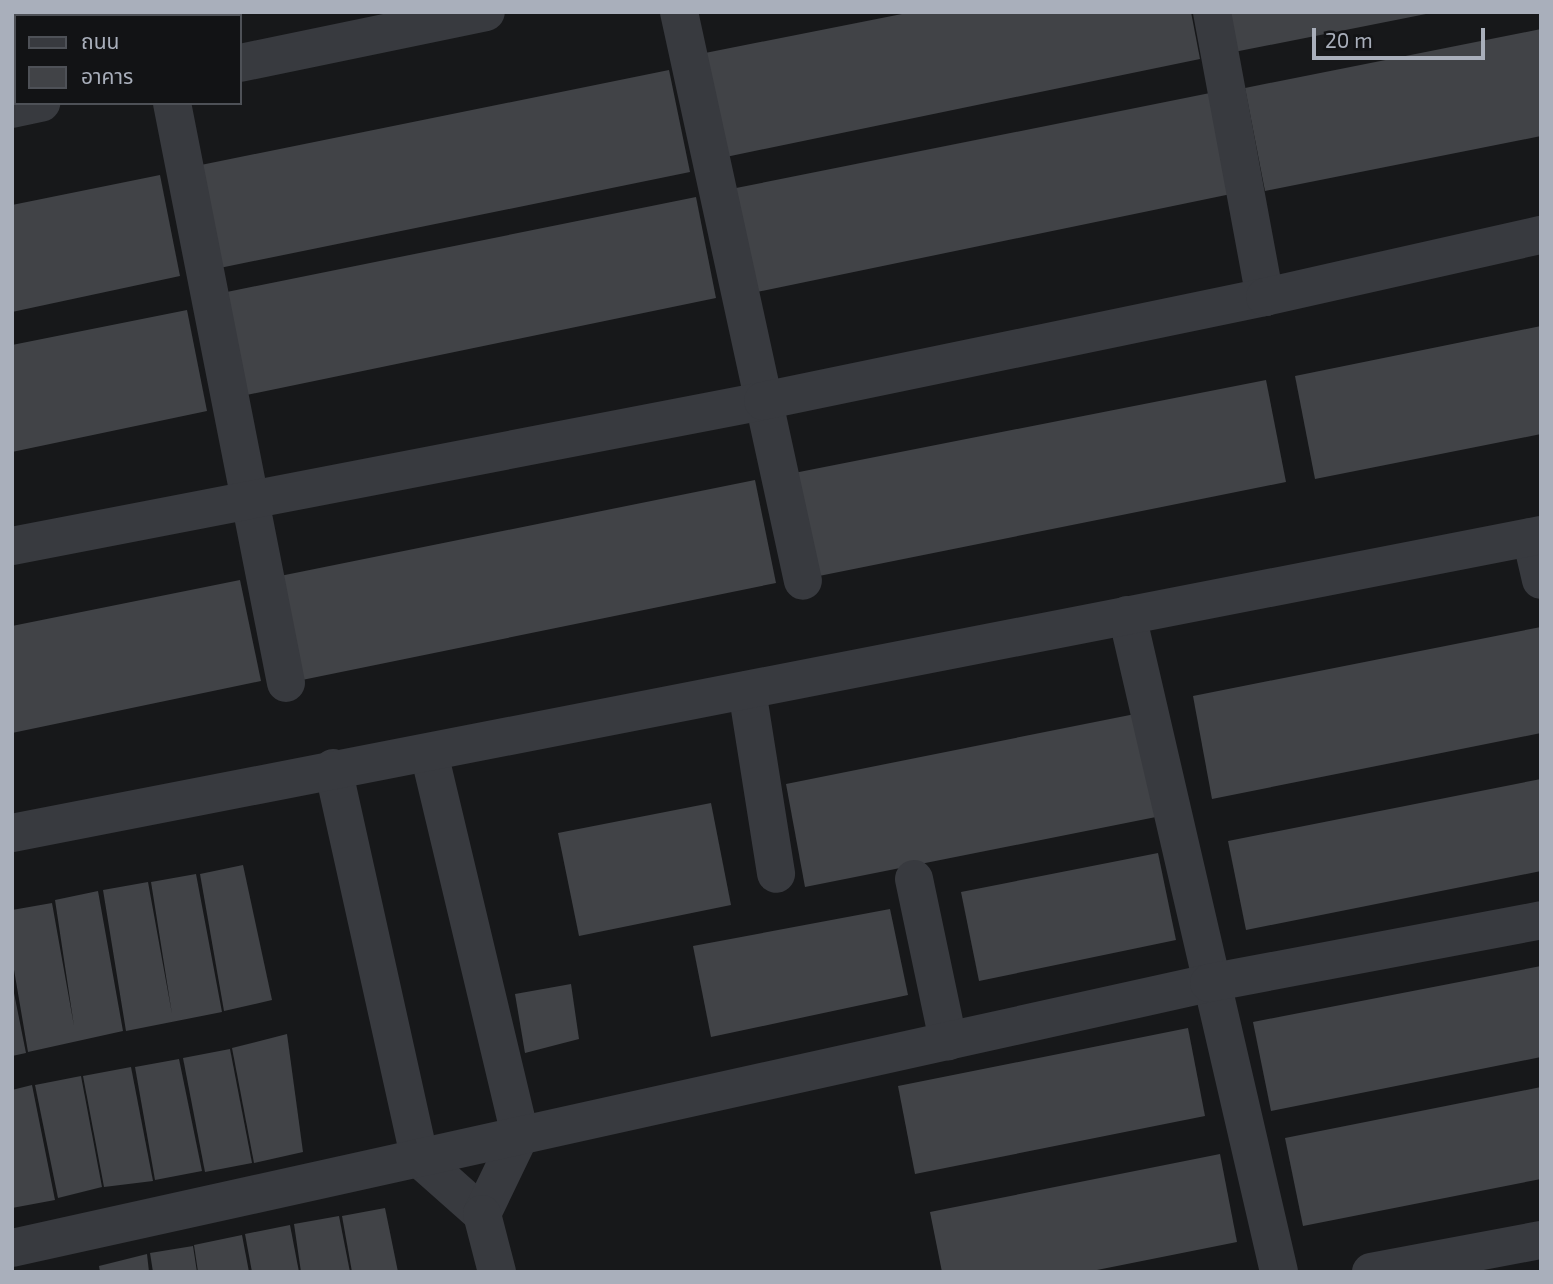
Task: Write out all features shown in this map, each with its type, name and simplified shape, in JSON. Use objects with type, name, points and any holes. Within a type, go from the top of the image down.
[{"type":"street","points":[[242,63],[486,12]]},
{"type":"street","points":[[679,12],[803,581]]},
{"type":"street","points":[[1212,12],[1265,297]]},
{"type":"street","points":[[12,109],[31,105]]},
{"type":"street","points":[[172,105],[286,683]]},
{"type":"street","points":[[12,546],[763,401],[1265,297],[1541,235]]},
{"type":"street","points":[[12,833],[333,768],[429,752],[1536,536],[1541,580]]},
{"type":"street","points":[[1127,615],[1209,983],[1279,1272]]},
{"type":"street","points":[[747,690],[776,874]]},
{"type":"street","points":[[429,752],[520,1135],[482,1214]]},
{"type":"street","points":[[333,768],[420,1159],[482,1214],[496,1272]]},
{"type":"street","points":[[914,879],[948,1041]]},
{"type":"street","points":[[12,1248],[1209,983],[1541,920]]},
{"type":"street","points":[[1371,1272],[1541,1240]]},
{"type":"building","points":[[12,12],[50,12],[14,14],[12,21]]},
{"type":"building","points":[[912,12],[1191,12],[1200,59],[721,158],[700,54]]},
{"type":"building","points":[[1226,12],[1426,12],[1426,14],[1234,52]]},
{"type":"building","points":[[1541,29],[1541,136],[1265,191],[1245,88]]},
{"type":"building","points":[[669,70],[690,172],[210,270],[191,167]]},
{"type":"building","points":[[1210,93],[1231,194],[752,293],[731,189]]},
{"type":"building","points":[[160,175],[180,276],[12,312],[12,205]]},
{"type":"building","points":[[696,197],[716,298],[237,397],[217,294]]},
{"type":"building","points":[[187,310],[207,411],[12,452],[12,345]]},
{"type":"building","points":[[1541,326],[1541,434],[1315,479],[1295,376]]},
{"type":"building","points":[[1266,380],[1286,482],[809,578],[789,474]]},
{"type":"building","points":[[755,480],[776,583],[302,680],[280,576]]},
{"type":"building","points":[[240,580],[261,681],[12,733],[12,626]]},
{"type":"building","points":[[1541,627],[1541,733],[1212,799],[1193,696]]},
{"type":"building","points":[[1140,713],[1161,816],[805,887],[786,784]]},
{"type":"building","points":[[1541,779],[1541,871],[1246,930],[1228,841]]},
{"type":"building","points":[[711,803],[731,905],[579,936],[558,833]]},
{"type":"building","points":[[1158,853],[1176,940],[979,981],[961,892]]},
{"type":"building","points":[[243,865],[272,1000],[224,1011],[200,874]]},
{"type":"building","points":[[196,874],[222,1012],[126,1031],[103,890],[148,882],[172,1014],[151,882]]},
{"type":"building","points":[[98,891],[123,1031],[28,1052],[12,958],[12,910],[52,903],[74,1026],[55,900]]},
{"type":"building","points":[[890,909],[908,995],[711,1037],[693,946]]},
{"type":"building","points":[[1541,966],[1541,1057],[1271,1111],[1253,1022]]},
{"type":"building","points":[[12,983],[26,1053],[12,1056]]},
{"type":"building","points":[[571,984],[579,1039],[525,1053],[515,994]]},
{"type":"building","points":[[1188,1028],[1205,1116],[915,1174],[898,1086]]},
{"type":"building","points":[[287,1034],[303,1152],[254,1163],[232,1048]]},
{"type":"building","points":[[230,1049],[252,1163],[205,1172],[183,1058]]},
{"type":"building","points":[[179,1059],[202,1171],[155,1180],[135,1067]]},
{"type":"building","points":[[131,1067],[153,1181],[104,1187],[83,1076]]},
{"type":"building","points":[[81,1076],[102,1187],[58,1198],[35,1085]]},
{"type":"building","points":[[32,1085],[55,1200],[12,1208],[12,1090]]},
{"type":"building","points":[[1541,1087],[1541,1179],[1303,1226],[1285,1138]]},
{"type":"building","points":[[1220,1154],[1237,1242],[1087,1272],[942,1272],[930,1212]]},
{"type":"building","points":[[385,1208],[398,1272],[352,1272],[342,1216]]},
{"type":"building","points":[[339,1216],[350,1272],[301,1272],[294,1224]]},
{"type":"building","points":[[290,1225],[299,1272],[252,1272],[245,1234]]},
{"type":"building","points":[[242,1235],[249,1272],[198,1272],[194,1245]]},
{"type":"building","points":[[193,1246],[197,1272],[153,1272],[150,1253]]},
{"type":"building","points":[[147,1254],[149,1272],[100,1272],[99,1266]]}]
